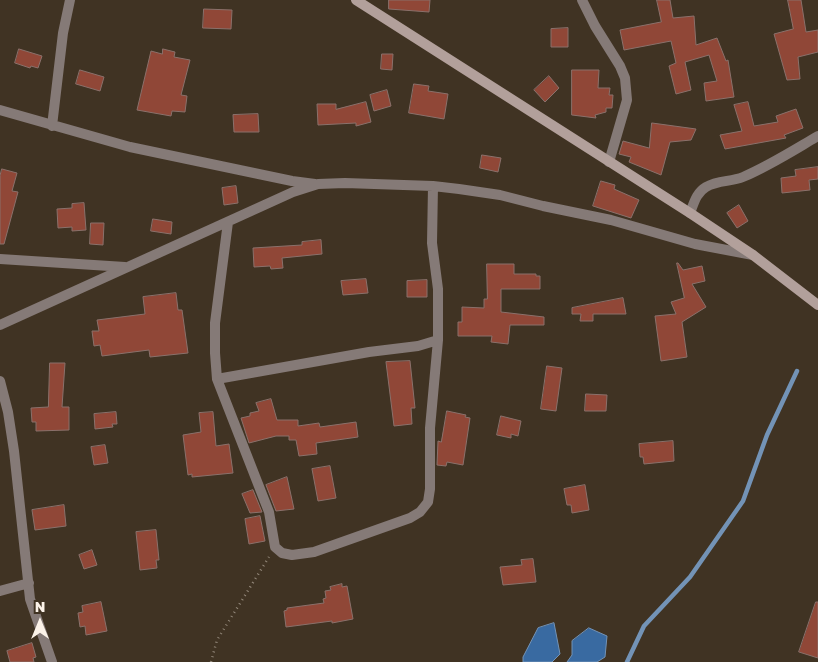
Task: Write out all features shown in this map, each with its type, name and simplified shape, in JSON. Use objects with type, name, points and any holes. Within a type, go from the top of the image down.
[{"type":"street","points":[[52,126],[63,34],[70,0]]},
{"type":"street","points":[[356,0],[690,213],[753,255],[818,305]]},
{"type":"street","points":[[582,0],[625,78],[627,100],[610,162]]},
{"type":"street","points":[[0,110],[52,126],[130,146],[292,181],[318,184],[368,183],[433,186],[500,195],[612,220],[695,244],[753,255]]},
{"type":"street","points":[[690,213],[697,195],[706,187],[720,181],[741,178],[763,168],[818,136]]},
{"type":"street","points":[[0,325],[293,192],[318,184]]},
{"type":"street","points":[[228,222],[215,323],[217,379],[268,512],[276,547],[282,553],[292,555],[314,552],[410,518],[420,512],[428,502],[430,489],[430,428],[438,340],[438,289],[432,243],[433,186]]},
{"type":"street","points":[[0,259],[128,267]]},
{"type":"street","points":[[217,379],[369,352],[418,346],[438,340]]},
{"type":"street","points":[[0,380],[13,441],[30,599],[52,662]]},
{"type":"street","points":[[0,591],[29,583]]},
{"type":"path","points":[[211,662],[217,640],[276,547]]},
{"type":"water","points":[[554,623],[560,654],[552,662],[523,662],[523,657],[538,628]]},
{"type":"water","points":[[589,628],[607,636],[605,657],[597,662],[567,662],[572,655],[572,641]]},
{"type":"building","points":[[389,0],[430,0],[429,12],[389,9]]},
{"type":"building","points":[[657,0],[670,0],[673,18],[694,16],[696,45],[717,38],[726,61],[728,60],[734,97],[706,101],[704,83],[717,81],[709,55],[685,62],[691,90],[676,94],[669,66],[676,63],[671,41],[624,50],[620,30],[661,22]]},
{"type":"building","points":[[788,0],[801,0],[806,32],[818,30],[818,52],[798,57],[800,79],[787,80],[774,34],[793,29]]},
{"type":"building","points":[[204,9],[232,10],[231,29],[203,28]]},
{"type":"building","points":[[568,28],[568,47],[551,47],[551,29]]},
{"type":"building","points":[[19,49],[42,56],[38,68],[31,66],[30,68],[15,63]]},
{"type":"building","points":[[163,49],[175,52],[174,57],[190,60],[181,95],[187,96],[185,112],[172,111],[171,116],[137,110],[151,51],[162,54]]},
{"type":"building","points":[[382,54],[393,54],[392,70],[381,69]]},
{"type":"building","points":[[80,70],[104,77],[100,91],[76,84]]},
{"type":"building","points":[[572,70],[599,70],[598,88],[610,88],[609,95],[613,95],[612,108],[606,108],[606,112],[595,115],[596,118],[572,115]]},
{"type":"building","points":[[549,76],[559,88],[545,102],[534,90]]},
{"type":"building","points":[[414,84],[429,86],[428,91],[448,94],[444,119],[409,113]]},
{"type":"building","points":[[387,90],[391,106],[374,111],[370,95]]},
{"type":"building","points":[[366,102],[371,122],[356,126],[356,123],[318,125],[317,104],[336,104],[336,109]]},
{"type":"building","points":[[748,102],[754,126],[778,122],[776,116],[796,109],[803,128],[784,135],[786,138],[725,149],[720,135],[742,131],[734,105]]},
{"type":"building","points":[[258,114],[259,132],[234,132],[233,115]]},
{"type":"building","points":[[652,123],[696,129],[691,140],[670,142],[661,175],[629,162],[631,157],[619,154],[623,141],[649,148]]},
{"type":"building","points":[[482,155],[501,158],[498,172],[480,168]]},
{"type":"building","points":[[818,167],[818,179],[809,180],[810,190],[782,193],[781,178],[796,176],[795,170]]},
{"type":"building","points":[[2,169],[17,173],[12,191],[18,192],[4,244],[0,244],[0,176]]},
{"type":"building","points":[[601,181],[615,185],[614,189],[639,200],[631,218],[593,206]]},
{"type":"building","points":[[236,186],[238,203],[224,205],[222,188]]},
{"type":"building","points":[[84,203],[86,230],[72,231],[72,227],[58,228],[57,209],[72,208],[72,204]]},
{"type":"building","points":[[739,205],[748,221],[737,228],[727,213]]},
{"type":"building","points":[[153,219],[172,222],[171,234],[151,231]]},
{"type":"building","points":[[91,223],[104,223],[103,245],[90,244]]},
{"type":"building","points":[[321,240],[322,254],[282,258],[283,268],[271,269],[270,266],[254,267],[253,248],[302,245],[302,242]]},
{"type":"building","points":[[677,263],[683,270],[702,266],[705,281],[692,284],[706,307],[682,322],[687,357],[661,361],[655,316],[676,314],[671,302],[684,298]]},
{"type":"building","points":[[487,264],[514,264],[514,274],[536,274],[536,276],[540,276],[540,289],[501,289],[501,312],[544,317],[544,325],[510,325],[508,344],[491,342],[492,336],[458,336],[458,322],[462,322],[462,307],[484,308],[484,299],[487,299]]},
{"type":"building","points":[[366,279],[368,293],[343,295],[341,281]]},
{"type":"building","points":[[427,280],[427,297],[407,297],[407,281]]},
{"type":"building","points":[[176,293],[178,310],[182,310],[188,353],[150,357],[149,350],[102,356],[100,345],[94,346],[92,331],[99,331],[97,320],[145,314],[143,297]]},
{"type":"building","points":[[623,298],[626,314],[593,314],[593,321],[580,321],[581,314],[572,314],[572,308]]},
{"type":"building","points":[[410,361],[415,408],[411,408],[412,424],[394,426],[386,362]]},
{"type":"building","points":[[50,363],[65,363],[62,407],[69,407],[69,430],[36,431],[36,422],[32,422],[31,408],[48,407]]},
{"type":"building","points":[[547,366],[562,368],[556,411],[541,409]]},
{"type":"building","points":[[586,394],[607,395],[606,411],[585,411]]},
{"type":"building","points":[[271,399],[277,420],[298,420],[298,426],[319,423],[320,427],[356,422],[358,437],[316,443],[317,454],[299,456],[296,440],[289,440],[289,436],[276,436],[249,443],[241,418],[259,411],[256,403]]},
{"type":"building","points":[[447,411],[466,415],[465,417],[470,418],[463,465],[447,462],[446,466],[437,465],[438,441],[441,442]]},
{"type":"building","points":[[116,412],[117,424],[112,424],[113,427],[95,429],[94,414]]},
{"type":"building","points":[[213,412],[216,446],[229,444],[233,473],[192,477],[192,474],[188,475],[183,435],[201,432],[199,413]]},
{"type":"building","points":[[501,416],[521,421],[518,436],[511,434],[511,438],[497,435]]},
{"type":"building","points":[[673,441],[674,461],[644,464],[643,457],[640,457],[639,444]]},
{"type":"building","points":[[105,445],[108,463],[94,465],[91,447]]},
{"type":"building","points":[[330,466],[336,498],[318,501],[312,469]]},
{"type":"building","points":[[287,477],[294,509],[276,511],[266,485]]},
{"type":"building","points":[[585,485],[589,510],[572,513],[571,505],[567,505],[564,489]]},
{"type":"building","points":[[253,490],[262,512],[250,513],[242,494]]},
{"type":"building","points":[[64,505],[66,526],[35,530],[32,510]]},
{"type":"building","points":[[260,516],[265,541],[249,544],[245,519]]},
{"type":"building","points":[[156,530],[159,560],[156,560],[157,568],[140,570],[136,532]]},
{"type":"building","points":[[92,550],[97,565],[84,569],[79,555]]},
{"type":"building","points":[[533,559],[536,582],[503,585],[500,567],[522,565],[521,560]]},
{"type":"building","points":[[342,584],[342,587],[347,586],[353,619],[286,627],[284,611],[287,608],[324,603],[323,599],[326,598],[325,591],[331,590],[330,587]]},
{"type":"building","points":[[101,602],[107,631],[86,635],[85,626],[80,627],[78,613],[83,612],[82,606]]},
{"type":"building","points":[[816,602],[818,602],[818,658],[799,652]]},
{"type":"building","points":[[32,643],[36,657],[33,658],[34,662],[10,662],[7,651]]},
{"type":"waterway","points":[[627,662],[644,626],[690,577],[743,501],[767,435],[797,371]]}]
